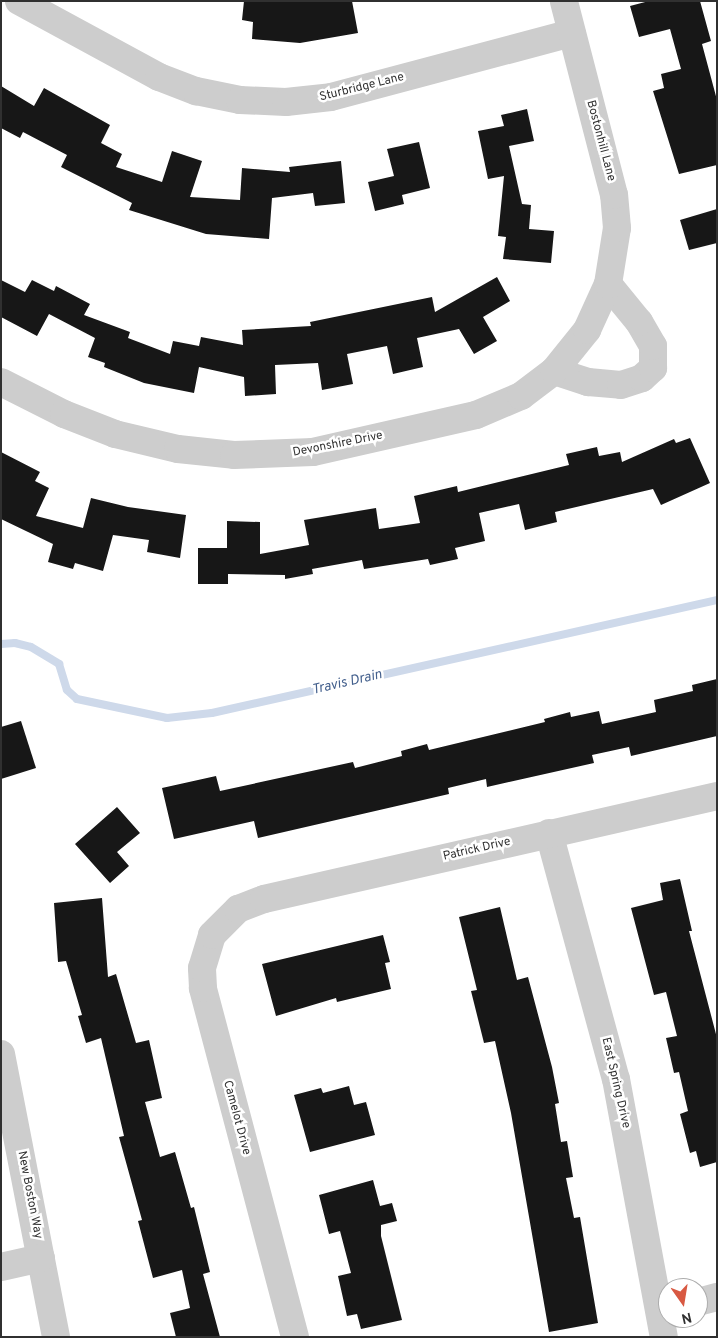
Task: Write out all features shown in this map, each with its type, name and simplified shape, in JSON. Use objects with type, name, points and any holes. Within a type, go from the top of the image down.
[{"type":"street","name":"Sturbridge Lane","points":[[19,1],[159,77],[196,91],[240,100],[286,102],[331,97],[572,33]]},
{"type":"street","name":"Bostonhill Lane","points":[[564,1],[614,195],[617,228],[608,284],[587,330]]},
{"type":"street","points":[[554,371],[588,382],[620,385],[642,378],[653,368],[653,346],[639,322],[608,284]]},
{"type":"street","name":"Devonshire Drive","points":[[1,382],[64,414],[147,443],[234,455],[291,454],[476,415],[521,396],[554,371],[587,330]]},
{"type":"street","name":"Patrick Drive","points":[[238,909],[264,899],[717,796]]},
{"type":"street","name":"East Spring Drive","points":[[549,833],[616,1079],[658,1290]]},
{"type":"street","name":"Camelot Drive","points":[[238,909],[212,935],[202,968],[203,988],[295,1337]]},
{"type":"street","name":"New Boston Way","points":[[1,1054],[56,1337]]},
{"type":"street","points":[[1,1267],[41,1258]]},
{"type":"building","points":[[244,1],[352,1],[358,33],[300,43],[252,39],[253,22],[242,20]]},
{"type":"building","points":[[649,1],[700,1],[711,41],[702,44],[717,100],[717,165],[679,174],[653,91],[664,88],[661,74],[681,69],[670,29],[639,37],[630,6]]},
{"type":"building","points":[[1,86],[34,106],[44,88],[110,125],[101,143],[122,154],[116,167],[162,182],[172,151],[202,161],[190,197],[240,200],[242,168],[290,172],[289,167],[341,161],[345,203],[315,206],[313,193],[272,198],[269,239],[206,234],[129,210],[132,203],[61,167],[67,155],[23,132],[20,138],[1,128]]},
{"type":"building","points":[[527,109],[534,141],[509,146],[522,204],[531,205],[529,229],[554,231],[551,263],[503,259],[506,237],[498,236],[504,176],[488,179],[478,131],[504,126],[501,115]]},
{"type":"building","points":[[419,142],[430,188],[402,195],[404,204],[375,211],[368,182],[394,176],[387,149]]},
{"type":"building","points":[[717,209],[717,243],[689,250],[680,220]]},
{"type":"building","points":[[497,277],[510,301],[483,317],[497,341],[474,354],[459,329],[417,338],[423,367],[393,374],[387,346],[347,354],[353,384],[322,390],[318,363],[275,365],[276,394],[245,396],[244,377],[199,367],[194,393],[144,383],[104,367],[105,363],[88,357],[95,338],[49,314],[37,336],[1,317],[1,280],[25,292],[32,280],[54,291],[56,286],[90,304],[84,315],[130,332],[128,338],[170,354],[173,341],[199,346],[201,337],[243,345],[242,330],[311,326],[310,322],[432,297],[435,312]]},
{"type":"building","points":[[690,438],[710,483],[661,505],[653,489],[555,512],[557,522],[525,530],[519,504],[479,513],[485,541],[455,548],[458,559],[430,565],[428,559],[364,569],[362,560],[312,569],[313,574],[285,579],[285,575],[228,574],[228,584],[198,584],[198,548],[227,548],[227,521],[260,522],[260,554],[309,545],[304,520],[376,508],[379,529],[420,523],[414,496],[457,486],[458,492],[569,465],[566,454],[597,447],[599,456],[620,452],[622,462],[674,439],[676,443]]},
{"type":"building","points":[[1,452],[40,472],[35,481],[49,488],[36,516],[83,528],[91,498],[128,507],[186,515],[180,558],[147,552],[149,540],[113,535],[103,571],[75,563],[73,569],[48,562],[53,544],[1,519]]},
{"type":"building","points":[[717,679],[717,736],[631,756],[629,747],[592,755],[594,763],[487,787],[486,779],[448,788],[449,794],[258,838],[254,821],[174,839],[162,788],[216,776],[220,791],[353,762],[355,768],[402,756],[401,751],[427,744],[429,750],[545,722],[544,719],[570,712],[571,717],[599,711],[602,724],[656,712],[654,700],[693,691],[692,685]]},
{"type":"building","points":[[21,721],[36,768],[1,779],[1,727]]},
{"type":"building","points":[[117,807],[140,833],[117,852],[129,866],[110,883],[75,844]]},
{"type":"building","points":[[680,879],[692,931],[689,931],[717,1038],[717,1162],[700,1167],[696,1151],[690,1153],[680,1114],[688,1111],[679,1072],[674,1073],[666,1038],[677,1036],[666,992],[654,995],[631,908],[663,900],[660,883]]},
{"type":"building","points":[[102,898],[108,977],[116,974],[136,1043],[149,1040],[162,1098],[145,1102],[160,1157],[175,1152],[191,1208],[194,1207],[210,1272],[203,1274],[220,1337],[176,1337],[170,1313],[190,1308],[182,1270],[153,1278],[138,1221],[142,1220],[119,1137],[124,1136],[101,1038],[86,1043],[78,1016],[82,1015],[66,961],[58,962],[54,903]]},
{"type":"building","points":[[500,907],[517,980],[528,977],[552,1067],[559,1103],[555,1104],[561,1142],[567,1141],[573,1177],[566,1178],[574,1218],[580,1217],[598,1323],[549,1332],[511,1113],[495,1041],[484,1043],[471,991],[477,990],[459,917]]},
{"type":"building","points":[[383,935],[390,962],[385,963],[391,989],[337,1002],[336,998],[276,1016],[262,964]]},
{"type":"building","points":[[349,1086],[354,1105],[366,1102],[375,1135],[310,1152],[294,1095],[321,1088],[323,1093]]},
{"type":"building","points":[[373,1180],[380,1206],[392,1203],[397,1221],[381,1225],[381,1236],[402,1320],[361,1329],[357,1314],[347,1316],[338,1276],[351,1273],[340,1231],[329,1234],[319,1195]]},
{"type":"waterway","name":"Travis Drain","points":[[1,644],[15,643],[31,647],[59,664],[67,690],[77,699],[167,718],[212,713],[717,600]]}]
